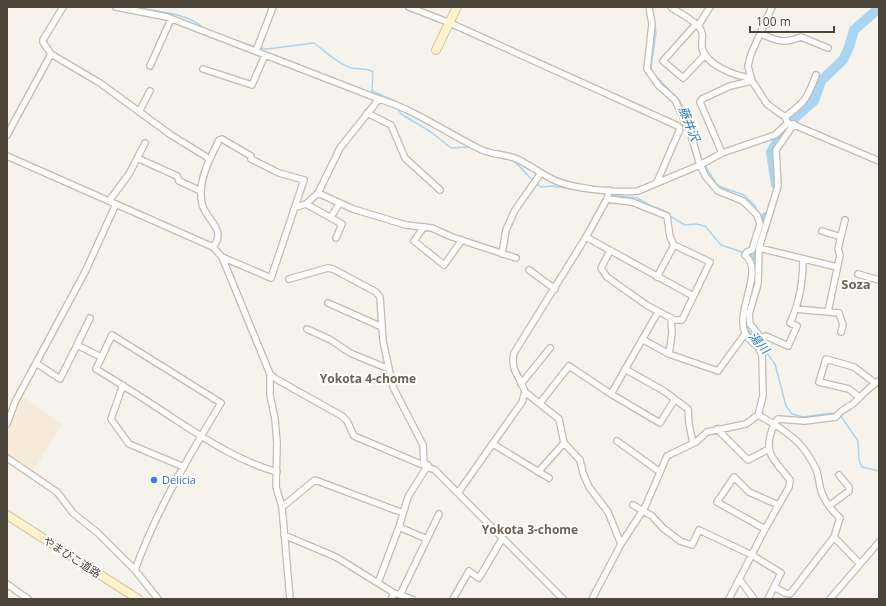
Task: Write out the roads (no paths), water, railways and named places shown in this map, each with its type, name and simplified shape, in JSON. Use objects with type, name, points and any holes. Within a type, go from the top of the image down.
[{"type":"street","points":[[63,7],[43,40],[51,54],[100,83],[171,135],[210,159]]},
{"type":"street","points":[[116,7],[171,19],[402,107],[483,150],[503,154],[518,160],[541,174],[570,186],[628,192],[638,191],[700,165],[722,153],[774,134],[805,100],[810,92],[816,75]]},
{"type":"street","points":[[256,51],[273,7]]},
{"type":"street","points":[[409,7],[450,23],[678,126],[680,129],[657,182]]},
{"type":"street","points":[[436,50],[457,7]]},
{"type":"street","points":[[648,7],[652,24],[647,69],[659,86],[675,100],[690,132],[700,165],[706,177],[718,191],[748,204],[759,220],[752,250],[747,252],[745,255],[751,262],[752,274],[742,318],[745,334],[758,346]]},
{"type":"street","points":[[672,7],[697,25],[703,33],[702,47],[705,55],[722,68],[751,79]]},
{"type":"street","points":[[705,55],[683,78],[663,61],[697,25],[710,7]]},
{"type":"street","points":[[772,7],[751,54],[748,66],[751,79],[767,104],[786,120],[879,161]]},
{"type":"street","points":[[150,66],[171,19]]},
{"type":"street","points":[[760,34],[780,42],[790,41],[801,37],[828,48]]},
{"type":"street","points":[[7,135],[51,54]]},
{"type":"street","points":[[203,69],[252,85],[265,55]]},
{"type":"street","points":[[722,153],[700,102],[702,99],[730,86],[751,79]]},
{"type":"street","points":[[139,112],[150,91]]},
{"type":"street","points":[[296,207],[306,204],[318,193],[340,148],[379,99]]},
{"type":"street","points":[[367,113],[391,125],[405,158],[440,190]]},
{"type":"street","points":[[592,599],[621,544],[643,510],[668,456],[693,443],[707,432],[746,424],[758,415],[763,396],[762,356],[758,346],[758,334],[750,324],[749,314],[758,284],[759,248],[778,186],[776,150],[794,124]]},
{"type":"street","points":[[213,247],[217,242],[218,237],[216,224],[204,209],[201,191],[203,175],[219,140],[222,139],[251,156],[251,159],[279,173],[304,180],[271,278],[222,257]]},
{"type":"street","points":[[109,201],[129,174],[144,143]]},
{"type":"street","points":[[7,156],[213,247],[222,257],[270,374],[270,395],[275,419],[277,472],[276,486],[282,507],[290,599]]},
{"type":"street","points":[[138,158],[177,176],[179,181],[201,191]]},
{"type":"street","points":[[502,254],[506,230],[515,210],[541,174]]},
{"type":"street","points":[[609,190],[607,199],[586,237],[514,353],[513,369],[525,392],[559,419],[564,443],[580,460],[583,474],[590,487],[608,512],[615,533],[621,544]]},
{"type":"street","points":[[318,193],[339,204],[406,225],[443,231],[462,240],[516,258]]},
{"type":"street","points":[[607,199],[632,202],[667,216],[670,237],[674,245],[710,262],[682,320],[671,318],[658,312],[607,277],[601,268],[610,251]]},
{"type":"street","points":[[7,424],[15,402],[85,272],[116,204]]},
{"type":"street","points":[[306,204],[342,224],[336,238]]},
{"type":"street","points":[[331,217],[339,204]]},
{"type":"street","points":[[828,312],[840,255],[838,249],[845,220]]},
{"type":"street","points":[[424,227],[414,240],[444,265],[462,240]]},
{"type":"street","points":[[822,231],[841,237]]},
{"type":"street","points":[[586,237],[693,296]]},
{"type":"street","points":[[657,277],[674,245]]},
{"type":"street","points":[[759,248],[837,267]]},
{"type":"street","points":[[758,338],[766,336],[788,346],[797,326],[790,323],[796,309],[803,283],[803,259]]},
{"type":"street","points":[[288,279],[328,268],[334,269],[376,292],[380,297],[382,327],[389,369],[394,387],[423,444],[426,465],[408,497],[399,527],[378,583]]},
{"type":"street","points":[[529,270],[555,289]]},
{"type":"street","points":[[858,274],[879,280]]},
{"type":"street","points":[[328,304],[382,327]]},
{"type":"street","points":[[796,309],[839,313],[843,325],[841,332]]},
{"type":"street","points":[[610,394],[658,312]]},
{"type":"street","points":[[36,363],[60,378],[90,318]]},
{"type":"street","points":[[669,354],[672,333],[671,318]]},
{"type":"street","points":[[307,329],[331,340],[350,353],[389,369]]},
{"type":"street","points":[[642,339],[669,354],[718,371],[745,334]]},
{"type":"street","points":[[135,570],[145,540],[201,436],[221,402],[112,335],[96,369],[201,436],[256,467],[277,472]]},
{"type":"street","points":[[77,345],[102,357]]},
{"type":"street","points":[[521,384],[550,348]]},
{"type":"street","points":[[729,599],[765,529],[789,487],[790,480],[775,463],[768,449],[768,437],[774,424],[778,419],[805,421],[836,417],[840,411],[854,403],[877,382],[854,367],[826,359],[819,382],[849,389],[859,397]]},
{"type":"street","points":[[540,403],[569,366],[610,394],[660,423],[675,399]]},
{"type":"street","points":[[625,368],[675,399],[688,409],[693,443]]},
{"type":"street","points":[[270,374],[276,379],[342,416],[354,436],[435,470],[563,599]]},
{"type":"street","points":[[123,385],[111,419],[129,444],[184,467]]},
{"type":"street","points":[[458,493],[522,402],[525,392]]},
{"type":"street","points":[[758,415],[797,440],[801,445],[816,470],[821,490],[829,506],[840,518],[834,537],[790,594],[785,594],[774,587]]},
{"type":"street","points":[[718,429],[748,460],[768,449]]},
{"type":"street","points":[[617,441],[660,472]]},
{"type":"street","points":[[538,472],[564,443]]},
{"type":"street","points":[[493,444],[549,478]]},
{"type":"street","points":[[7,458],[58,492],[73,513],[98,533],[135,570],[158,599]]},
{"type":"street","points":[[829,506],[849,491],[849,487],[839,475]]},
{"type":"street","points":[[765,529],[717,502],[734,477],[749,492],[778,505]]},
{"type":"street","points":[[282,507],[315,480],[403,513]]},
{"type":"street","points":[[633,505],[652,516],[663,528],[680,541],[692,545],[699,530],[752,555],[781,573],[768,599]]},
{"type":"street","points":[[391,599],[397,594],[439,514]]},
{"type":"street","name":"やまびこ道路","points":[[7,515],[138,599]]},
{"type":"street","points":[[399,527],[427,539]]},
{"type":"street","points":[[284,535],[336,557],[397,594],[412,599]]},
{"type":"street","points":[[834,537],[860,564]]},
{"type":"street","points":[[453,599],[469,571],[479,578],[502,539]]},
{"type":"street","points":[[830,599],[879,542]]},
{"type":"street","points":[[740,580],[754,599]]},
{"type":"street","points":[[7,584],[28,599]]},
{"type":"waterway","points":[[134,7],[181,16],[197,23],[205,29]]},
{"type":"waterway","name":"藤井沢","points":[[652,7],[656,33],[651,67],[652,72]]},
{"type":"waterway","name":"湯川","points":[[792,120],[814,101],[821,81],[843,60],[854,30],[879,8]]},
{"type":"waterway","points":[[223,36],[256,47]]},
{"type":"waterway","points":[[259,48],[267,49],[314,43],[346,66],[373,72],[372,91],[395,101],[396,103]]},
{"type":"waterway","name":"藤井沢","points":[[655,75],[680,101],[693,130],[699,153]]},
{"type":"waterway","points":[[397,107],[401,114],[431,132],[451,148],[470,147]]},
{"type":"waterway","name":"湯川","points":[[776,185],[771,152],[785,129]]},
{"type":"waterway","name":"藤井沢","points":[[700,157],[715,182],[721,187],[744,195],[755,206],[764,224]]},
{"type":"waterway","points":[[512,160],[518,164],[533,180]]},
{"type":"waterway","points":[[536,183],[541,187],[552,186],[606,194]]},
{"type":"waterway","points":[[609,195],[637,198],[667,213]]},
{"type":"waterway","points":[[670,216],[685,225],[696,224],[705,226],[721,245],[745,253]]},
{"type":"waterway","name":"湯川","points":[[753,255],[766,217]]},
{"type":"waterway","name":"湯川","points":[[749,254],[753,255],[754,267]]},
{"type":"waterway","name":"湯川","points":[[750,298],[754,284],[754,271]]},
{"type":"waterway","name":"湯川","points":[[746,323],[748,330],[756,340]]},
{"type":"waterway","name":"湯川","points":[[760,344],[775,364],[786,406],[792,414],[803,417],[833,413],[836,414]]},
{"type":"waterway","name":"湯川","points":[[840,415],[858,441],[859,460],[862,467],[879,471]]},
{"type":"place","name":"Delicia","points":[[154,480]]},
{"type":"district","name":"Soza","points":[[856,284]]},
{"type":"district","name":"Yokota 4-chome","points":[[368,379]]},
{"type":"district","name":"Yokota 3-chome","points":[[530,530]]}]
